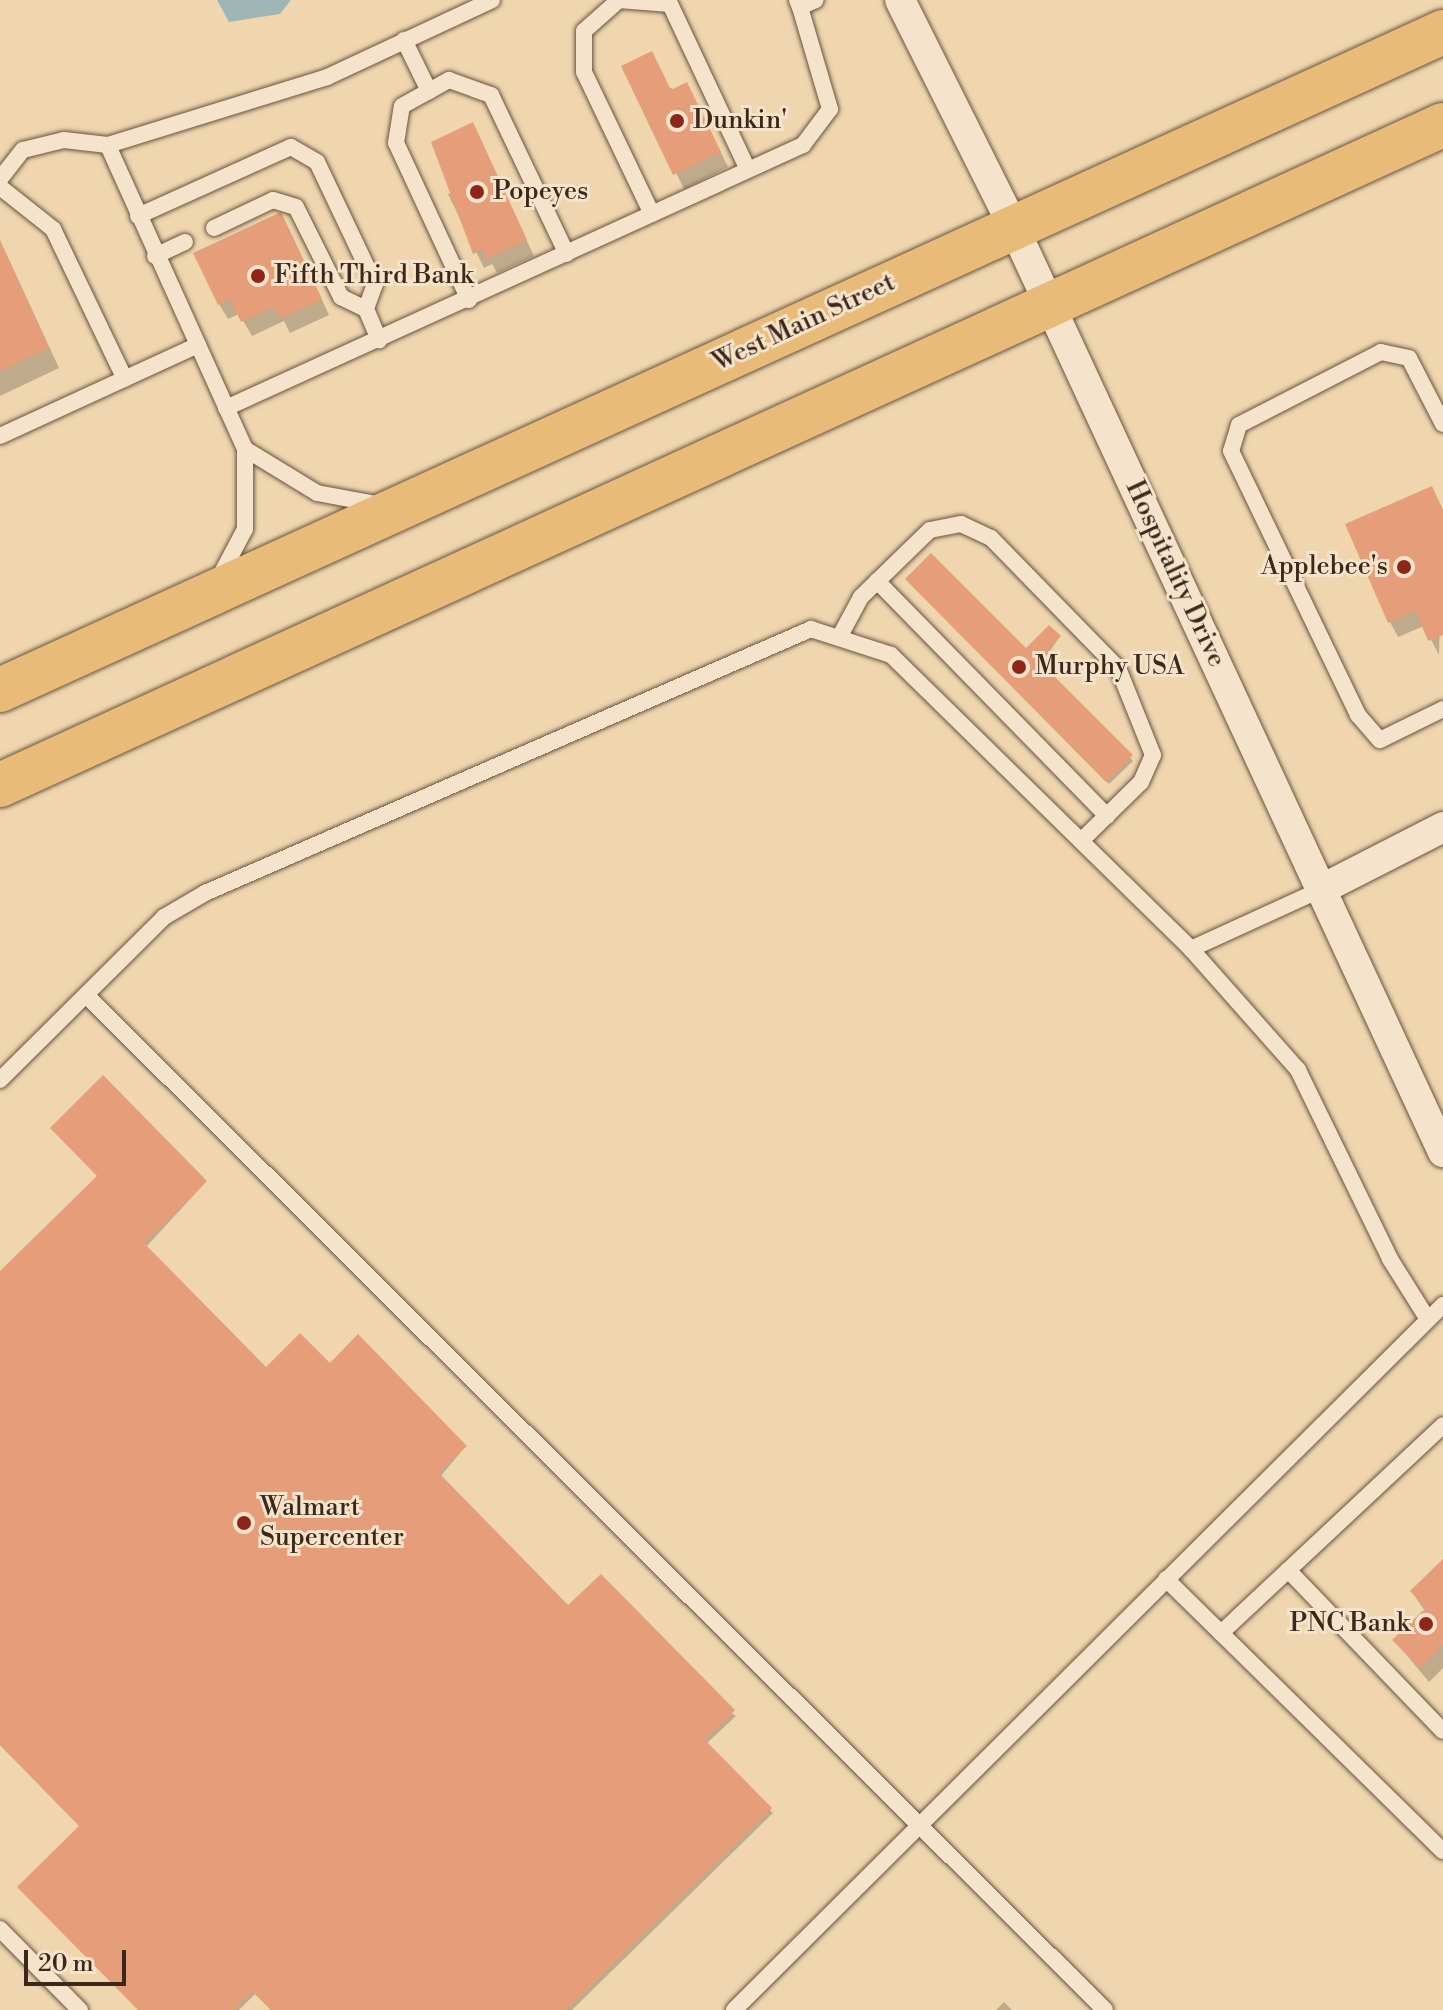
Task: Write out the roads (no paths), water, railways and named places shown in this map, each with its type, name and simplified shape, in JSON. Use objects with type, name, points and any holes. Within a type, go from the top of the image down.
[{"type":"main road","name":"West Main Street","points":[[0,690],[1443,32]]},
{"type":"main road","points":[[0,785],[1443,125]]},
{"type":"street","name":"Hospitality Drive","points":[[900,0],[1014,228],[1443,1152]]},
{"type":"street","points":[[1322,889],[1443,827]]},
{"type":"lane","points":[[0,179],[23,150],[64,140],[108,145],[327,77],[492,0]]},
{"type":"lane","points":[[652,214],[584,72],[584,31],[619,0],[670,4],[748,170]]},
{"type":"lane","points":[[226,408],[469,300],[803,145],[830,109],[804,2]]},
{"type":"lane","points":[[404,40],[429,91]]},
{"type":"lane","points":[[469,300],[396,143],[402,106],[449,80],[491,95],[567,254]]},
{"type":"lane","points":[[108,145],[155,256],[245,449],[245,529],[210,594]]},
{"type":"lane","points":[[138,216],[291,147],[317,162],[375,284],[366,309]]},
{"type":"lane","points":[[0,187],[53,229],[125,379]]},
{"type":"lane","points":[[214,228],[273,200],[296,207],[341,297],[366,309],[379,340]]},
{"type":"lane","points":[[155,256],[185,242]]},
{"type":"lane","points":[[0,436],[198,345]]},
{"type":"lane","points":[[1443,424],[1409,358],[1381,352],[1239,425],[1231,451],[1358,715],[1380,740],[1443,709]]},
{"type":"lane","points":[[245,449],[317,493],[399,508]]},
{"type":"lane","points":[[841,634],[877,581],[930,530],[961,524],[991,538],[1118,668],[1153,755],[1141,782],[1081,841]]},
{"type":"lane","points":[[877,581],[1107,816]]},
{"type":"lane","points":[[0,1080],[164,917],[205,893],[811,629],[841,634],[891,655],[1191,949],[1298,1070],[1390,1259],[1427,1318]]},
{"type":"lane","points":[[1191,949],[1322,889]]},
{"type":"lane","points":[[86,995],[1105,2010]]},
{"type":"lane","points":[[740,2008],[1443,1305]]},
{"type":"lane","points":[[1221,1633],[1443,1425]]},
{"type":"lane","points":[[1288,1570],[1443,1731]]},
{"type":"lane","points":[[1166,1579],[1443,1851]]},
{"type":"lane","points":[[0,1929],[80,2010]]},
{"type":"water","points":[[217,0],[291,0],[280,14],[229,22]]},
{"type":"place","name":"Dunkin'","points":[[677,121]]},
{"type":"place","name":"Popeyes","points":[[477,192]]},
{"type":"place","name":"Fifth Third Bank","points":[[258,276]]},
{"type":"place","name":"Applebee's","points":[[1404,567]]},
{"type":"place","name":"Murphy USA","points":[[1019,667]]},
{"type":"place","name":"Walmart Supercenter","points":[[244,1523]]},
{"type":"place","name":"PNC Bank","points":[[1426,1624]]}]
